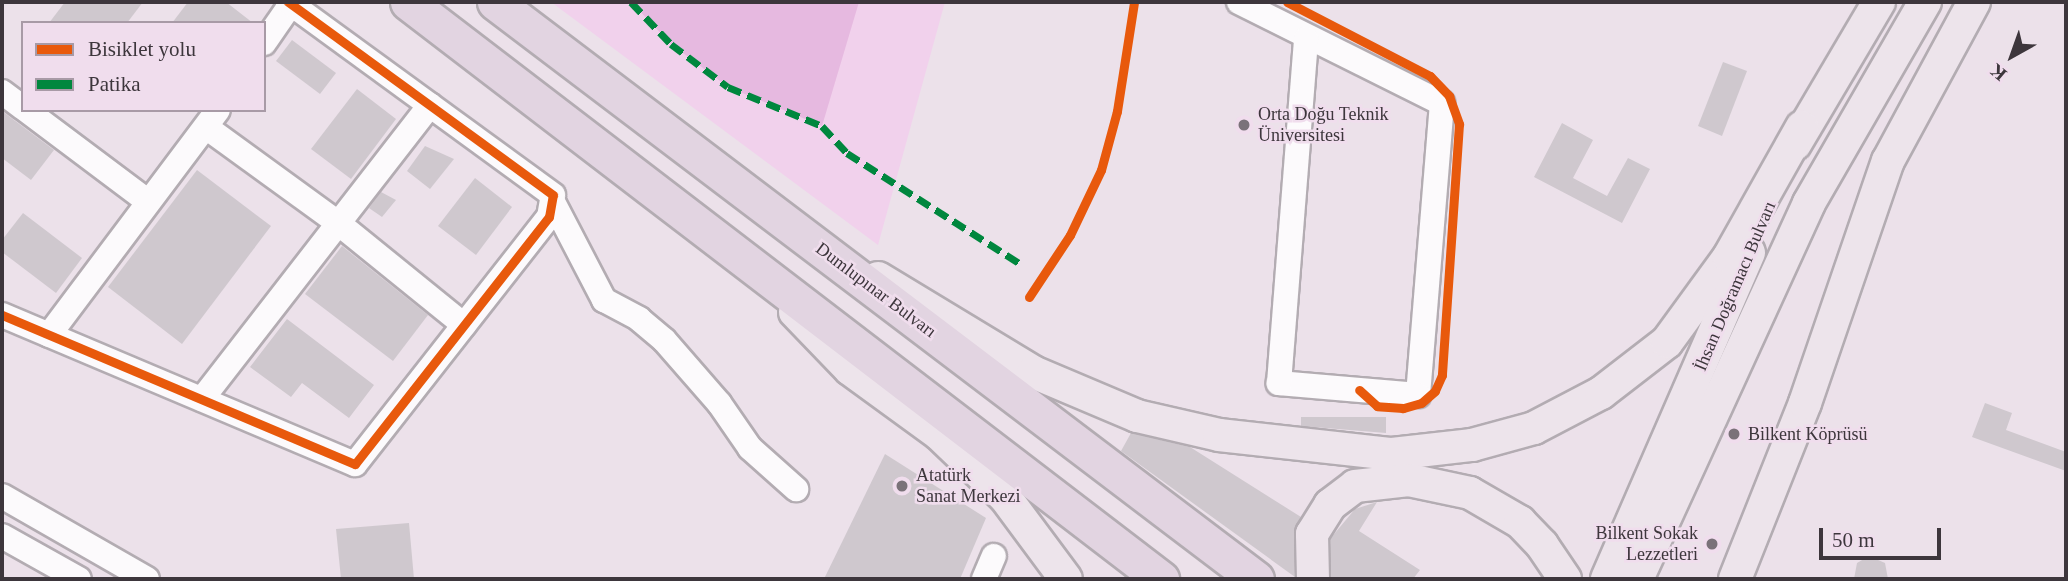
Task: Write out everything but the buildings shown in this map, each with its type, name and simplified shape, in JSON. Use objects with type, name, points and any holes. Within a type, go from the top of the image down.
[{"type":"highway","name":"Dumlupınar Bulvarı","points":[[495,2],[1256,579]]},
{"type":"highway","points":[[412,5],[1161,579]]},
{"type":"main road","name":"İhsan Doğramacı Bulvarı","points":[[1607,579],[1802,127],[1879,2]]},
{"type":"main road","points":[[1637,579],[1840,144],[1925,2]]},
{"type":"main road","points":[[1735,579],[1828,341],[1888,161],[1974,2]]},
{"type":"main road","points":[[814,243],[917,299],[1033,372],[1137,416],[1219,435],[1392,454],[1430,451],[1534,428],[1601,393],[1667,342],[1729,257],[1802,127]]},
{"type":"main road","points":[[737,254],[850,369],[939,434],[1006,497],[1066,579]]},
{"type":"main road","points":[[1313,579],[1312,534],[1330,505],[1355,486],[1409,480],[1470,493],[1520,522],[1542,545],[1565,579]]},
{"type":"street","points":[[1239,2],[1307,39],[1441,103],[1418,394],[1279,383],[1307,39]]},
{"type":"street","points":[[2,315],[355,464],[549,217],[553,195],[289,3],[266,40]]},
{"type":"street","points":[[2,92],[21,107]]},
{"type":"street","points":[[202,399],[430,106]]},
{"type":"street","points":[[28,112],[147,201]]},
{"type":"street","points":[[49,335],[147,201],[212,118],[464,325]]},
{"type":"street","points":[[552,200],[604,300],[639,319],[664,340],[719,402],[750,448],[796,489]]},
{"type":"street","points":[[2,496],[147,579]]},
{"type":"street","points":[[2,536],[43,570],[79,579]]},
{"type":"street","points":[[984,579],[994,556]]},
{"type":"shaded area","points":[[551,2],[945,2],[878,245]]},
{"type":"shaded area","points":[[631,2],[859,2],[822,126],[728,87],[671,44]]},
{"type":"marked path","points":[[631,2],[671,44],[728,87],[822,126],[847,153],[1022,265]]},
{"type":"cycle path","points":[[2,315],[355,464],[549,217],[553,195],[288,2]]},
{"type":"cycle path","points":[[1029,297],[1070,235],[1101,170],[1117,111],[1134,2]]},
{"type":"cycle path","points":[[1287,2],[1430,76],[1449,96],[1459,124],[1442,375],[1435,391],[1421,403],[1403,408],[1377,406],[1359,390]]},
{"type":"place","name":"Orta Doğu Teknik Üniversitesi","points":[[1244,125]]},
{"type":"place","name":"Bilkent Köprüsü","points":[[1734,434]]},
{"type":"place","name":"Atatürk Sanat Merkezi","points":[[902,486]]},
{"type":"place","name":"Bilkent Sokak Lezzetleri","points":[[1712,544]]}]
